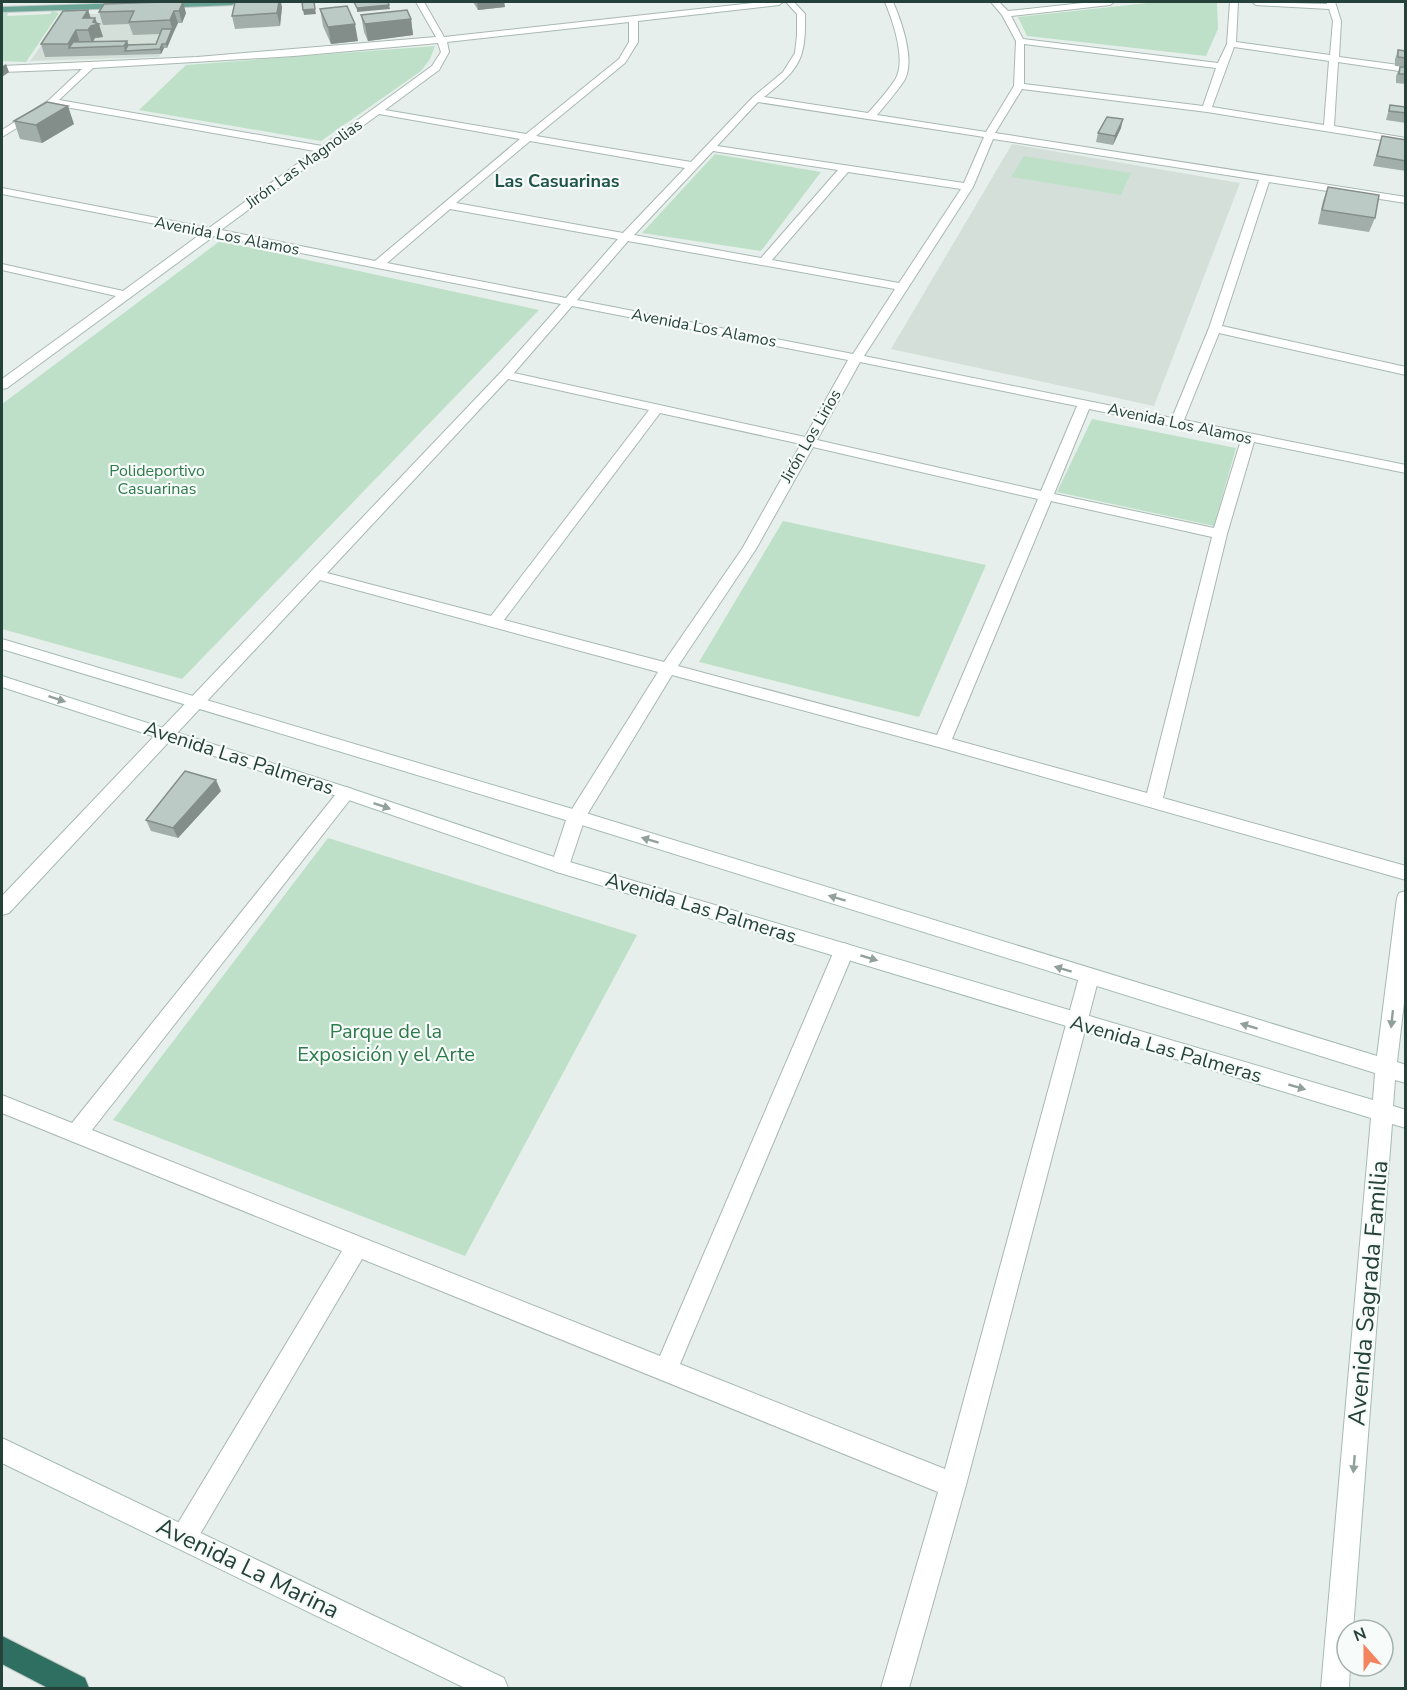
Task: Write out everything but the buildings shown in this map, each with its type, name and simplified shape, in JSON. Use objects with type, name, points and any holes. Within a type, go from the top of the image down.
[{"type":"highway","points":[[2,1650],[75,1689]]},
{"type":"main road","points":[[149,5],[232,2]]},
{"type":"main road","points":[[2,10],[137,6]]},
{"type":"street","points":[[420,2],[442,40]]},
{"type":"street","points":[[2,69],[269,56],[633,20],[779,2]]},
{"type":"street","points":[[2,908],[505,375],[626,237],[756,99],[787,74],[799,53],[801,35],[801,14],[790,2]]},
{"type":"street","points":[[872,116],[901,78],[903,46],[900,28],[889,2]]},
{"type":"street","name":"Jirón Los Lirios","points":[[560,866],[576,817],[668,669],[749,549],[807,441],[856,358],[968,187],[990,134],[1019,86],[1020,41],[1006,14],[995,2]]},
{"type":"street","points":[[1006,14],[1110,2]]},
{"type":"street","points":[[1207,109],[1231,44],[1234,2]]},
{"type":"street","points":[[1256,2],[1332,4],[1337,21],[1336,60],[1329,127]]},
{"type":"street","points":[[377,265],[622,61],[632,49],[635,39],[633,20]]},
{"type":"street","name":"Jirón Las Magnolias","points":[[2,385],[326,150],[376,111],[421,81],[436,68],[445,52],[442,40]]},
{"type":"street","points":[[1020,41],[1221,66]]},
{"type":"street","points":[[1231,44],[1406,69]]},
{"type":"street","points":[[2,134],[52,102],[89,66]]},
{"type":"street","points":[[1019,86],[1207,109],[1406,141]]},
{"type":"street","points":[[756,99],[1406,200]]},
{"type":"street","points":[[52,102],[326,150]]},
{"type":"street","points":[[376,111],[693,166]]},
{"type":"street","points":[[712,148],[968,187]]},
{"type":"street","points":[[764,262],[847,167]]},
{"type":"street","points":[[1176,423],[1215,328],[1265,177]]},
{"type":"street","name":"Avenida Los Alamos","points":[[2,191],[1085,403],[1248,439],[1406,469]]},
{"type":"street","points":[[447,206],[901,287]]},
{"type":"street","points":[[2,277],[7,268],[125,295]]},
{"type":"street","points":[[1215,328],[1406,371]]},
{"type":"street","points":[[505,375],[658,407],[1047,498],[1220,534]]},
{"type":"street","points":[[942,742],[1047,498],[1085,403]]},
{"type":"street","points":[[494,623],[658,407]]},
{"type":"street","points":[[1154,800],[1220,534],[1248,439]]},
{"type":"street","points":[[317,575],[1154,800],[1406,873]]},
{"type":"street","name":"Avenida Las Palmeras","points":[[2,644],[576,817],[1396,1071]]},
{"type":"street","name":"Avenida Las Palmeras","points":[[2,681],[346,793],[560,866],[1078,1023],[1406,1119]]},
{"type":"street","points":[[77,1133],[346,793]]},
{"type":"street","name":"Avenida Sagrada Familia","points":[[1335,1689],[1383,1112],[1396,1071],[1406,898]]},
{"type":"street","points":[[666,1370],[844,951]]},
{"type":"street","points":[[896,1689],[1089,977]]},
{"type":"street","points":[[2,1104],[953,1485]]},
{"type":"street","points":[[184,1537],[357,1246]]},
{"type":"street","name":"Avenida La Marina","points":[[2,1450],[494,1689]]},
{"type":"shaded area","points":[[183,11],[159,57],[30,61],[63,15]]},
{"type":"shaded area","points":[[1012,144],[1240,183],[1154,406],[891,349]]},
{"type":"green space","points":[[1157,2],[1217,2],[1218,29],[1206,56],[1027,36],[1018,17]]},
{"type":"green space","points":[[52,11],[59,13],[26,62],[2,61],[2,13],[8,13],[7,16],[50,14]]},
{"type":"green space","points":[[435,46],[430,59],[421,71],[321,141],[139,110],[186,65]]},
{"type":"green space","points":[[715,154],[821,172],[761,251],[642,233]]},
{"type":"green space","points":[[1024,156],[1131,173],[1121,195],[1011,177]]},
{"type":"green space","name":"Polideportivo Casuarinas","points":[[220,241],[539,310],[182,679],[2,629],[2,404]]},
{"type":"green space","points":[[1092,419],[1236,448],[1214,526],[1057,492]]},
{"type":"green space","points":[[783,521],[986,565],[919,717],[699,662]]},
{"type":"green space","name":"Parque de la Exposición y el Arte","points":[[328,838],[637,935],[465,1256],[113,1120]]},
{"type":"district","name":"Las Casuarinas","points":[[557,181]]}]
